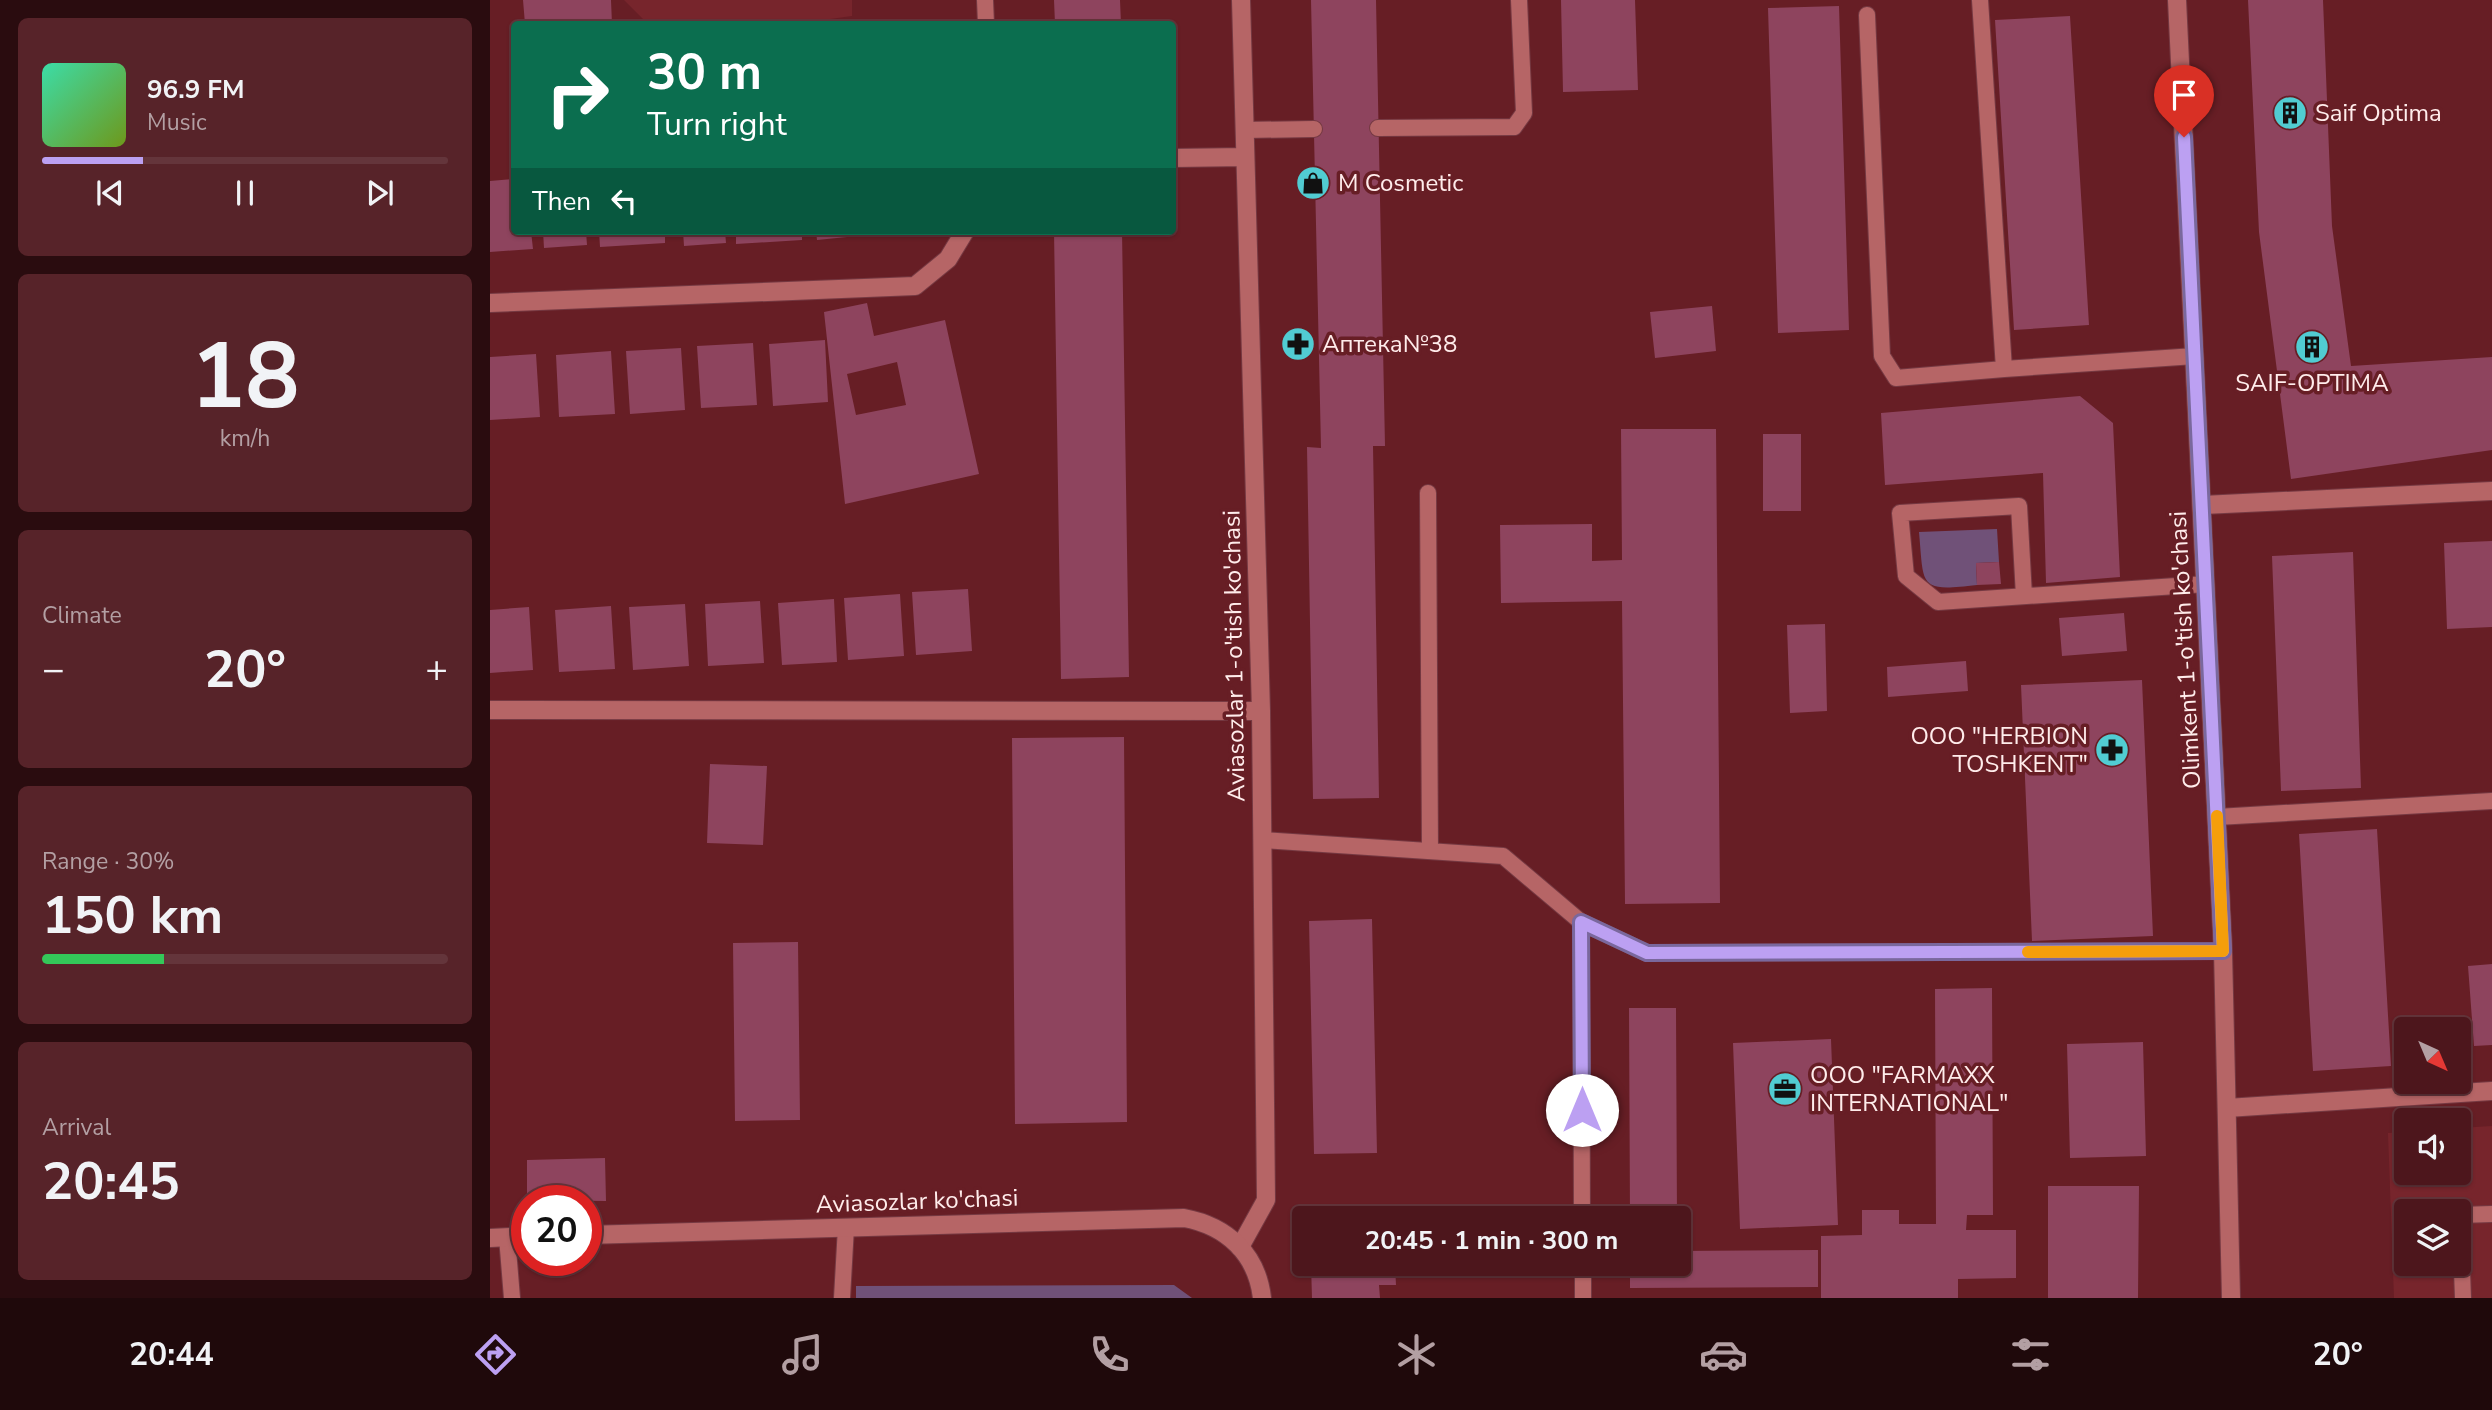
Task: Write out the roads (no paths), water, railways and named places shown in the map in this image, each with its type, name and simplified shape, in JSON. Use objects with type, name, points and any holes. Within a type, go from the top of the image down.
[{"type":"street","name":"Aviasozlar 1-o'tish ko'chasi","points":[[1240,1247],[1266,1200],[1261,711],[1241,0]]},
{"type":"street","name":"Olimkent 1-o'tish ko'chasi","points":[[2177,0],[2223,951],[2231,1298]]},
{"type":"street","points":[[1176,158],[1245,157]]},
{"type":"street","points":[[490,303],[915,286],[948,259],[963,235]]},
{"type":"street","points":[[2203,505],[2492,491]]},
{"type":"street","points":[[490,710],[1261,711]]},
{"type":"street","points":[[2227,1108],[2492,1091]]},
{"type":"street","name":"Aviasozlar ko'chasi","points":[[602,1235],[1184,1218],[1214,1226],[1240,1247]]},
{"type":"street","points":[[1240,1247],[1255,1270],[1262,1298]]},
{"type":"lane","points":[[985,0],[986,21]]},
{"type":"lane","points":[[1378,128],[1514,127],[1524,113],[1519,0]]},
{"type":"lane","points":[[1980,0],[2004,369]]},
{"type":"lane","points":[[1867,15],[1882,356],[1896,378],[2195,356]]},
{"type":"lane","points":[[1244,130],[1314,129]]},
{"type":"lane","points":[[1427,493],[1430,851]]},
{"type":"lane","points":[[2024,596],[2019,506],[1900,513],[1906,576],[1938,602],[2206,584]]},
{"type":"lane","points":[[2217,817],[2492,801]]},
{"type":"lane","points":[[1263,840],[1503,856],[1581,922],[1647,953],[2223,951]]},
{"type":"lane","points":[[1581,922],[1583,1206]]},
{"type":"lane","points":[[2463,1298],[2459,1215],[2492,1214]]},
{"type":"lane","points":[[842,1298],[846,1227]]},
{"type":"lane","points":[[498,1237],[512,1298]]},
{"type":"lane","points":[[1583,1276],[1583,1298]]},
{"type":"place","name":"Saif Optima","points":[[2290,113]]},
{"type":"place","name":"M Cosmetic","points":[[1313,183]]},
{"type":"place","name":"Аптека№38","points":[[1298,344]]},
{"type":"place","name":"SAIF-OPTIMA","points":[[2312,347]]},
{"type":"place","name":"ООО \"HERBION TOSHKENT\"","points":[[2112,750]]},
{"type":"place","name":"OOO \"FARMAXX INTERNATIONAL\"","points":[[1785,1089]]}]
